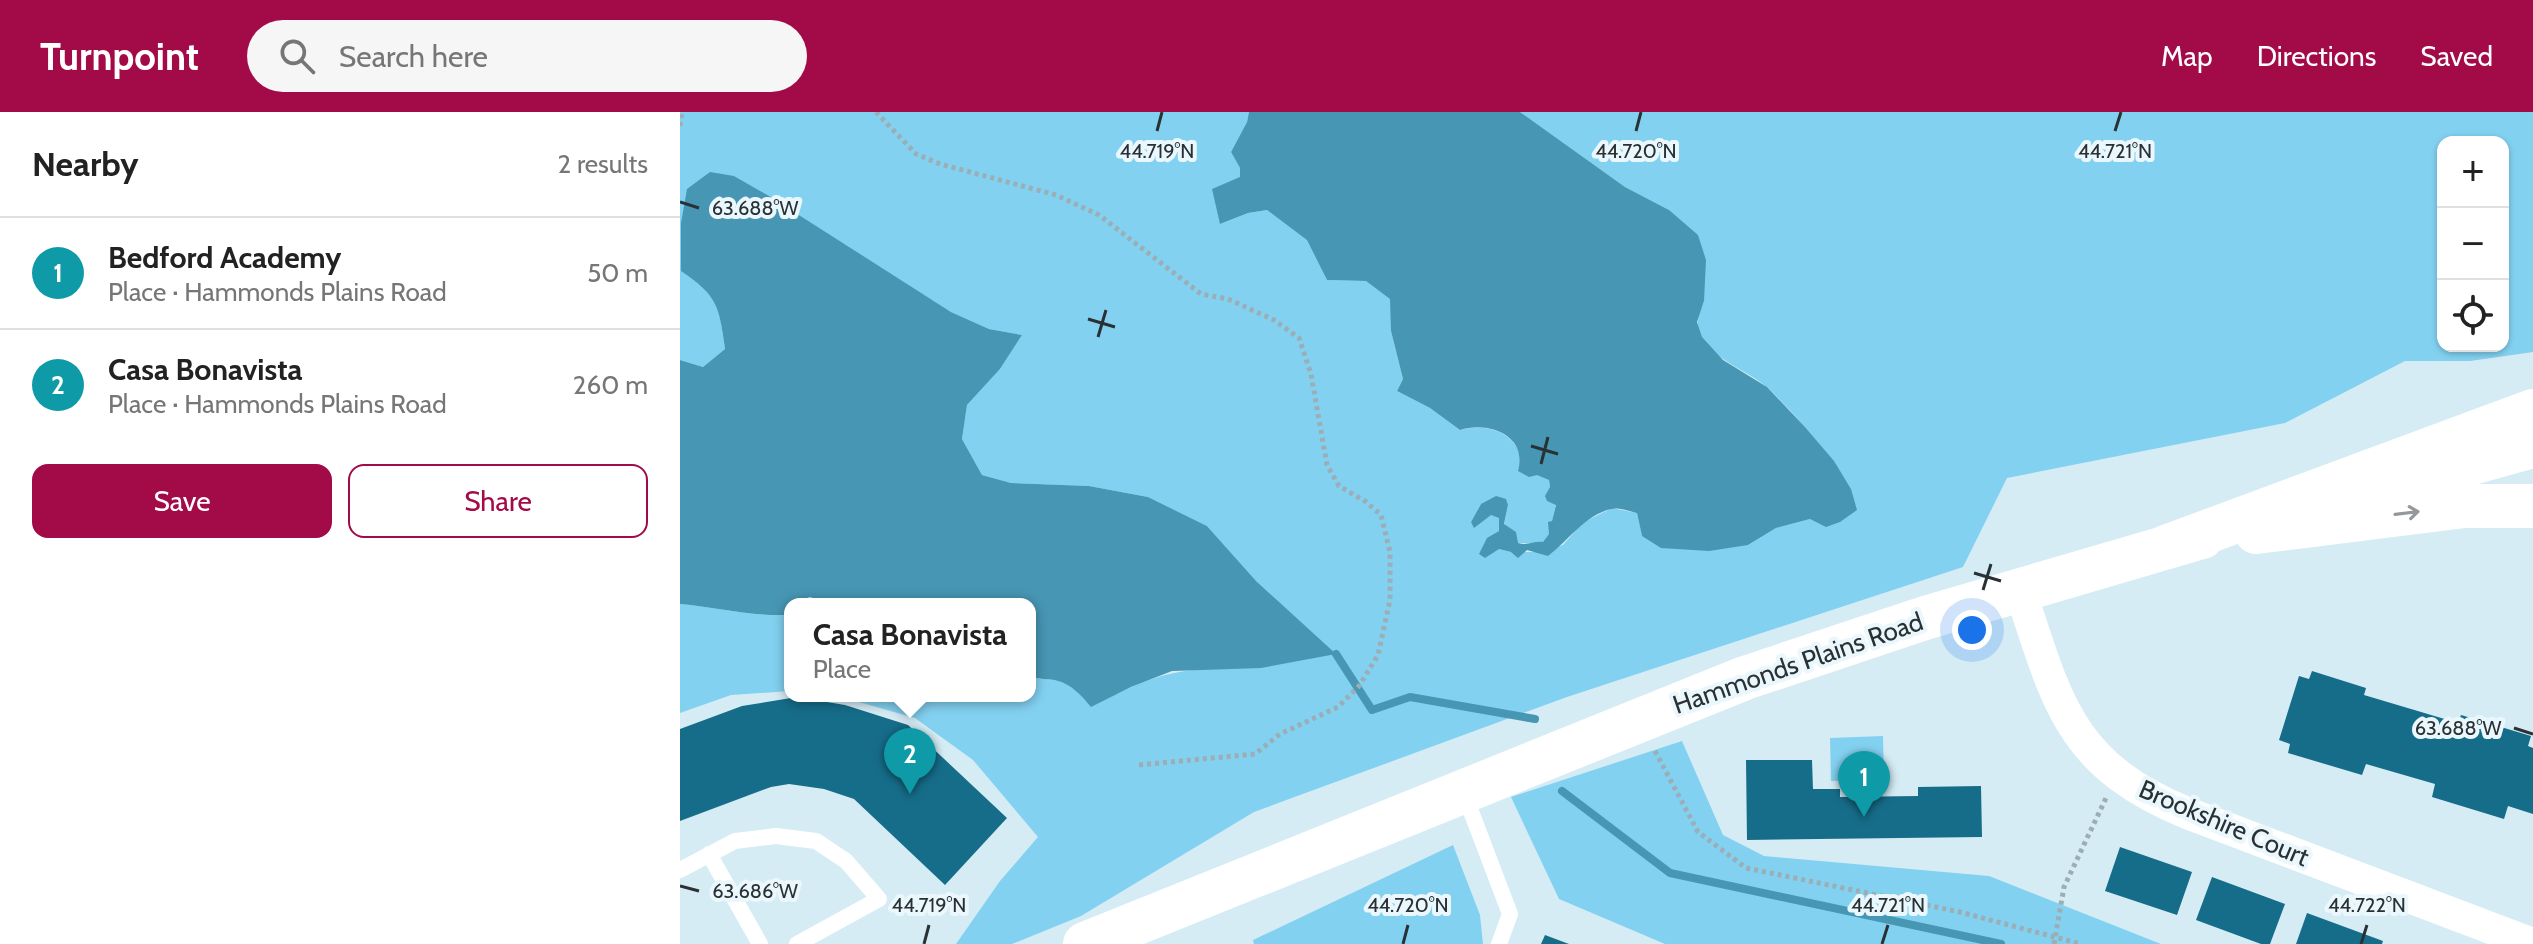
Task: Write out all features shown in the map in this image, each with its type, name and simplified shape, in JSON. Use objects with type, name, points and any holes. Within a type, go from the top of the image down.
[{"type":"main road","points":[[2178,544],[2533,411]]},
{"type":"main road","name":"Hammonds Plains Road","points":[[1085,944],[1745,678],[2020,590],[2533,446]]},
{"type":"main road","points":[[2178,544],[2465,506],[2533,506]]},
{"type":"street","name":"Brookshire Court","points":[[2020,590],[2061,707],[2086,744],[2118,776],[2176,808],[2533,944]]},
{"type":"lane","points":[[1464,791],[1510,914],[1499,944]]},
{"type":"lane","points":[[680,870],[735,841],[776,836],[816,841],[846,861],[879,899],[797,944]]},
{"type":"lane","points":[[709,854],[760,944]]},
{"type":"path","points":[[680,126],[682,112]]},
{"type":"path","points":[[876,112],[916,154],[952,168],[1056,195],[1099,215],[1201,294],[1228,299],[1274,320],[1299,338],[1311,374],[1327,465],[1339,486],[1365,501],[1381,515],[1390,552],[1390,600],[1378,655],[1359,686],[1338,707],[1280,734],[1255,754],[1139,765]]},
{"type":"path","points":[[1638,721],[1698,832],[1746,868],[1869,892],[2081,944]]},
{"type":"path","points":[[2054,944],[2064,887],[2118,776]]},
{"type":"shaded area","points":[[680,112],[1249,112],[1231,152],[1240,168],[1240,178],[1220,224],[1248,213],[1267,210],[1308,240],[1327,280],[1366,281],[1391,299],[1391,331],[1403,379],[1397,391],[1430,408],[1460,430],[1491,429],[1509,438],[1519,455],[1520,466],[1549,480],[1547,501],[1556,504],[1549,534],[1543,543],[1517,543],[1504,525],[1508,505],[1481,504],[1471,522],[1491,515],[1499,517],[1499,531],[1494,535],[1499,549],[1537,552],[1563,545],[1582,523],[1612,508],[1637,513],[1642,536],[1748,545],[1776,528],[1810,519],[1851,489],[1824,449],[1781,400],[1761,382],[1715,353],[1701,336],[1698,323],[1704,301],[1669,210],[1625,187],[1520,112],[2533,112],[2533,352],[2470,361],[2405,361],[2285,423],[2007,478],[1963,567],[1567,697],[1254,812],[1081,916],[1012,944],[956,944],[1000,881],[1038,837],[973,760],[915,718],[859,702],[1036,702],[1036,678],[1063,683],[1092,706],[1158,677],[1203,669],[1257,582],[1207,526],[1148,497],[1089,486],[1011,483],[982,475],[962,439],[967,405],[1000,369],[1022,335],[989,329],[951,312],[734,176],[681,270],[703,287],[715,302],[725,349],[703,367],[680,360]]},
{"type":"shaded area","points":[[1249,112],[1520,112],[1625,187],[1669,210],[1698,235],[1706,260],[1704,301],[1697,322],[1702,337],[1723,360],[1767,387],[1805,427],[1834,461],[1851,489],[1857,510],[1826,527],[1810,519],[1776,528],[1748,545],[1709,551],[1661,548],[1642,536],[1637,513],[1614,509],[1593,517],[1548,556],[1527,550],[1518,558],[1511,552],[1499,549],[1485,558],[1479,554],[1487,538],[1499,531],[1499,518],[1491,515],[1474,528],[1471,522],[1481,504],[1496,496],[1506,499],[1508,505],[1504,524],[1516,532],[1518,543],[1543,542],[1549,534],[1548,522],[1552,521],[1556,505],[1547,501],[1545,496],[1550,487],[1549,480],[1537,475],[1529,477],[1518,471],[1520,459],[1517,448],[1503,434],[1482,428],[1460,430],[1430,408],[1397,391],[1403,379],[1391,331],[1390,299],[1366,281],[1327,280],[1307,240],[1267,210],[1248,213],[1220,224],[1212,189],[1240,177],[1240,168],[1231,152]]},
{"type":"shaded area","points":[[710,172],[734,176],[951,312],[989,329],[1022,335],[1000,369],[967,405],[962,439],[982,475],[1011,483],[1089,486],[1148,497],[1207,526],[1257,582],[1336,654],[1261,668],[1172,671],[1091,707],[1068,685],[1036,678],[1036,598],[784,598],[784,615],[680,604],[680,360],[703,367],[725,349],[715,303],[703,288],[681,271],[681,223],[687,189]]},
{"type":"shaded area","points":[[680,604],[784,615],[784,691],[731,695],[680,713]]},
{"type":"shaded area","points":[[1883,736],[1884,779],[1831,781],[1830,738]]},
{"type":"shaded area","points":[[1682,741],[1723,835],[1764,856],[1989,876],[2161,944],[1665,944],[1559,899],[1511,797]]},
{"type":"shaded area","points":[[1453,845],[1480,915],[1483,944],[1254,944],[1253,940]]},
{"type":"building","points":[[2312,671],[2366,688],[2364,695],[2458,723],[2461,715],[2531,736],[2528,746],[2533,748],[2533,814],[2508,806],[2504,819],[2432,797],[2435,784],[2366,764],[2362,775],[2288,753],[2290,744],[2279,740],[2299,676],[2309,679]]},
{"type":"building","points":[[784,699],[784,702],[827,702],[908,725],[1007,818],[945,885],[854,799],[824,789],[789,784],[771,787],[680,821],[680,729],[742,706]]},
{"type":"building","points":[[1746,760],[1812,760],[1813,789],[1840,789],[1840,797],[1918,796],[1918,787],[1981,786],[1982,837],[1747,840]]},
{"type":"building","points":[[2120,847],[2192,872],[2177,915],[2105,891]]},
{"type":"building","points":[[2212,877],[2285,904],[2270,944],[2261,944],[2196,920]]},
{"type":"building","points":[[2307,913],[2383,941],[2382,944],[2296,944]]},
{"type":"building","points":[[1545,935],[1569,944],[1541,944]]},
{"type":"waterway","points":[[1336,654],[1372,710],[1410,697],[1535,719]]},
{"type":"waterway","points":[[1562,791],[1670,873],[2001,944]]},
{"type":"place","name":"Casa Bonavista","points":[[910,794]]},
{"type":"place","name":"Bedford Academy","points":[[1864,817]]}]
